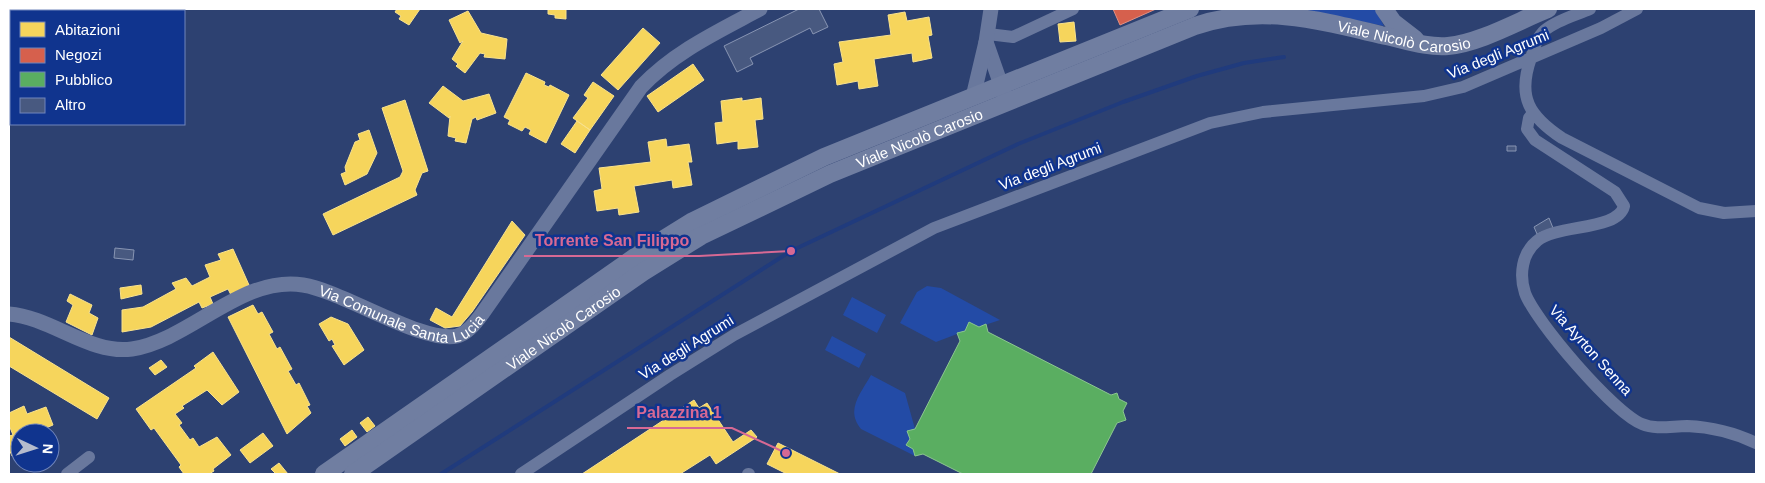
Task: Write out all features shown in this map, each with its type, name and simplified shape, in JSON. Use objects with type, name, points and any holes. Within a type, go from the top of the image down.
[{"type":"main road","name":"Viale Nicolò Carosio","points":[[353,474],[643,272],[701,236],[830,174],[1190,9]]},
{"type":"main road","points":[[1384,9],[1392,22],[1422,43]]},
{"type":"main road","name":"Viale Nicolò Carosio","points":[[324,474],[635,257],[693,221],[824,157],[973,97],[1003,94],[1195,26],[1231,16],[1264,14],[1296,16],[1422,43],[1449,46],[1462,43],[1548,9]]},
{"type":"street","name":"Via Comunale Santa Lucia","points":[[9,314],[38,319],[103,346],[131,349],[156,341],[261,288],[294,284],[317,288],[423,332],[446,337],[458,336],[466,331],[482,314],[641,87],[661,67],[689,46],[760,9]]},
{"type":"street","points":[[973,97],[987,38],[991,9]]},
{"type":"street","points":[[987,38],[1013,37],[1073,9]]},
{"type":"street","points":[[1590,9],[1547,29],[1537,41],[1525,74],[1525,91],[1533,113],[1543,125],[1562,138],[1699,208],[1724,213],[1756,211]]},
{"type":"street","name":"Via degli Agrumi","points":[[522,474],[670,375],[734,335],[934,228],[1210,123],[1263,112],[1424,96],[1463,87],[1601,28],[1637,9]]},
{"type":"street","points":[[987,38],[1003,94]]},
{"type":"street","name":"Via Ayrton Senna","points":[[1533,113],[1527,123],[1530,135],[1615,192],[1624,206],[1620,215],[1609,221],[1552,232],[1532,245],[1524,261],[1522,281],[1525,292],[1537,315],[1586,374],[1639,423],[1650,427],[1688,426],[1716,430],[1756,443]]},
{"type":"street","points":[[67,474],[89,457]]},
{"type":"shaded area","points":[[1299,9],[1375,9],[1384,26]]},
{"type":"shaded area","points":[[927,286],[941,288],[1000,320],[979,327],[969,322],[965,331],[936,342],[900,323],[917,292]]},
{"type":"shaded area","points":[[852,297],[886,315],[877,333],[843,315]]},
{"type":"shaded area","points":[[832,336],[866,354],[859,368],[825,350]]},
{"type":"shaded area","points":[[871,375],[905,393],[915,429],[908,431],[910,439],[906,445],[913,449],[915,456],[861,429],[856,422],[854,408],[859,395]]},
{"type":"building: Abitazioni","points":[[397,9],[420,9],[409,25],[399,19],[401,16],[395,12]]},
{"type":"building: Abitazioni","points":[[548,9],[566,9],[566,19],[555,18],[555,15],[548,14]]},
{"type":"building: Abitazioni","points":[[468,11],[481,33],[507,39],[505,59],[484,57],[485,54],[480,53],[465,73],[456,66],[458,64],[452,59],[463,41],[460,43],[449,20]]},
{"type":"building: Abitazioni","points":[[905,12],[907,21],[929,17],[932,35],[928,36],[932,58],[913,62],[912,53],[874,59],[878,86],[859,89],[858,81],[837,85],[834,64],[843,62],[839,42],[891,35],[888,15]]},
{"type":"building: Abitazioni","points":[[1074,22],[1076,41],[1060,42],[1058,24]]},
{"type":"building: Abitazioni","points":[[643,28],[660,43],[618,90],[601,75]]},
{"type":"building: Abitazioni","points":[[693,64],[704,80],[658,112],[647,96]]},
{"type":"building: Abitazioni","points":[[526,73],[545,82],[544,85],[549,87],[550,85],[569,95],[546,143],[529,134],[531,130],[525,127],[522,131],[508,124],[510,120],[504,117]]},
{"type":"building: Abitazioni","points":[[593,82],[614,96],[590,130],[573,118],[588,98],[584,95]]},
{"type":"building: Abitazioni","points":[[443,86],[463,101],[489,94],[496,113],[477,120],[476,117],[472,119],[466,143],[455,141],[456,138],[448,136],[450,116],[449,118],[429,103]]},
{"type":"building: Abitazioni","points":[[742,98],[742,101],[761,98],[763,119],[755,120],[758,147],[738,149],[738,141],[717,144],[715,123],[723,122],[721,101]]},
{"type":"building: Abitazioni","points":[[405,100],[428,171],[422,173],[415,190],[417,195],[333,235],[323,214],[400,177],[403,171],[382,108]]},
{"type":"building: Abitazioni","points":[[577,121],[590,130],[575,153],[561,144]]},
{"type":"building: Abitazioni","points":[[369,130],[377,153],[367,174],[345,185],[341,174],[346,172],[345,167],[355,142],[360,140],[358,134]]},
{"type":"building: Abitazioni","points":[[666,139],[667,147],[689,144],[692,162],[688,162],[692,185],[673,188],[672,180],[634,186],[639,212],[619,215],[618,208],[597,211],[594,191],[602,189],[599,168],[651,162],[648,142]]},
{"type":"building: Abitazioni","points":[[512,221],[525,235],[472,312],[460,326],[445,328],[430,320],[436,308],[452,317]]},
{"type":"building: Abitazioni","points":[[233,249],[249,285],[231,295],[228,289],[210,297],[213,304],[202,308],[199,302],[151,327],[122,332],[122,310],[143,307],[176,289],[172,283],[186,278],[192,286],[210,277],[205,265],[221,260],[218,254]]},
{"type":"building: Abitazioni","points":[[141,285],[142,294],[121,299],[120,288]]},
{"type":"building: Abitazioni","points":[[70,294],[92,305],[89,313],[98,318],[92,335],[66,322],[73,305],[67,301]]},
{"type":"building: Abitazioni","points":[[253,305],[258,314],[262,312],[273,332],[269,334],[277,349],[280,347],[292,369],[288,371],[296,385],[299,383],[310,405],[307,406],[311,413],[287,434],[228,317]]},
{"type":"building: Abitazioni","points":[[331,317],[348,324],[364,350],[344,365],[332,346],[335,345],[332,339],[329,341],[319,324]]},
{"type":"building: Abitazioni","points":[[9,337],[109,398],[97,419],[9,366]]},
{"type":"building: Abitazioni","points":[[213,352],[239,392],[222,405],[207,390],[182,406],[184,408],[175,414],[182,423],[179,425],[190,440],[193,438],[199,447],[217,437],[231,455],[209,474],[184,474],[179,467],[181,465],[154,428],[151,430],[136,409],[196,368],[194,366]]},
{"type":"building: Abitazioni","points":[[161,360],[167,367],[155,375],[149,368]]},
{"type":"building: Abitazioni","points":[[694,400],[699,408],[707,403],[733,442],[751,430],[757,437],[716,464],[710,455],[680,474],[582,474]]},
{"type":"building: Abitazioni","points":[[24,406],[27,414],[46,407],[52,423],[10,423],[10,428],[9,413]]},
{"type":"building: Abitazioni","points":[[368,417],[375,426],[367,432],[360,423]]},
{"type":"building: Abitazioni","points":[[352,430],[357,437],[345,446],[340,439]]},
{"type":"building: Abitazioni","points":[[263,433],[273,446],[250,463],[240,450]]},
{"type":"building: Abitazioni","points":[[778,443],[840,474],[787,474],[767,464]]},
{"type":"building: Abitazioni","points":[[279,463],[288,474],[276,474],[271,469]]},
{"type":"building: Negozi","points":[[1113,9],[1156,9],[1120,25]]},
{"type":"building: Pubblico","points":[[969,322],[979,327],[986,324],[988,332],[1111,395],[1117,393],[1119,399],[1127,403],[1123,411],[1126,420],[1117,423],[1091,474],[963,474],[923,454],[915,456],[913,449],[906,445],[910,439],[907,431],[915,429],[960,341],[957,333],[965,331]]},
{"type":"building: Altro","points":[[799,9],[819,9],[828,27],[813,34],[810,28],[750,58],[753,64],[737,72],[724,46]]},
{"type":"building: Altro","points":[[1507,146],[1516,146],[1516,151],[1507,151]]},
{"type":"building: Altro","points":[[1549,218],[1553,228],[1537,234],[1534,227]]},
{"type":"building: Altro","points":[[115,248],[134,250],[133,260],[114,258]]},
{"type":"waterway","points":[[441,474],[791,251],[1018,144],[1123,102],[1197,76],[1244,63],[1284,57]]},
{"type":"place","name":"Torrente San Filippo","points":[[791,251]]},
{"type":"place","name":"Palazzina 1","points":[[786,453]]}]
